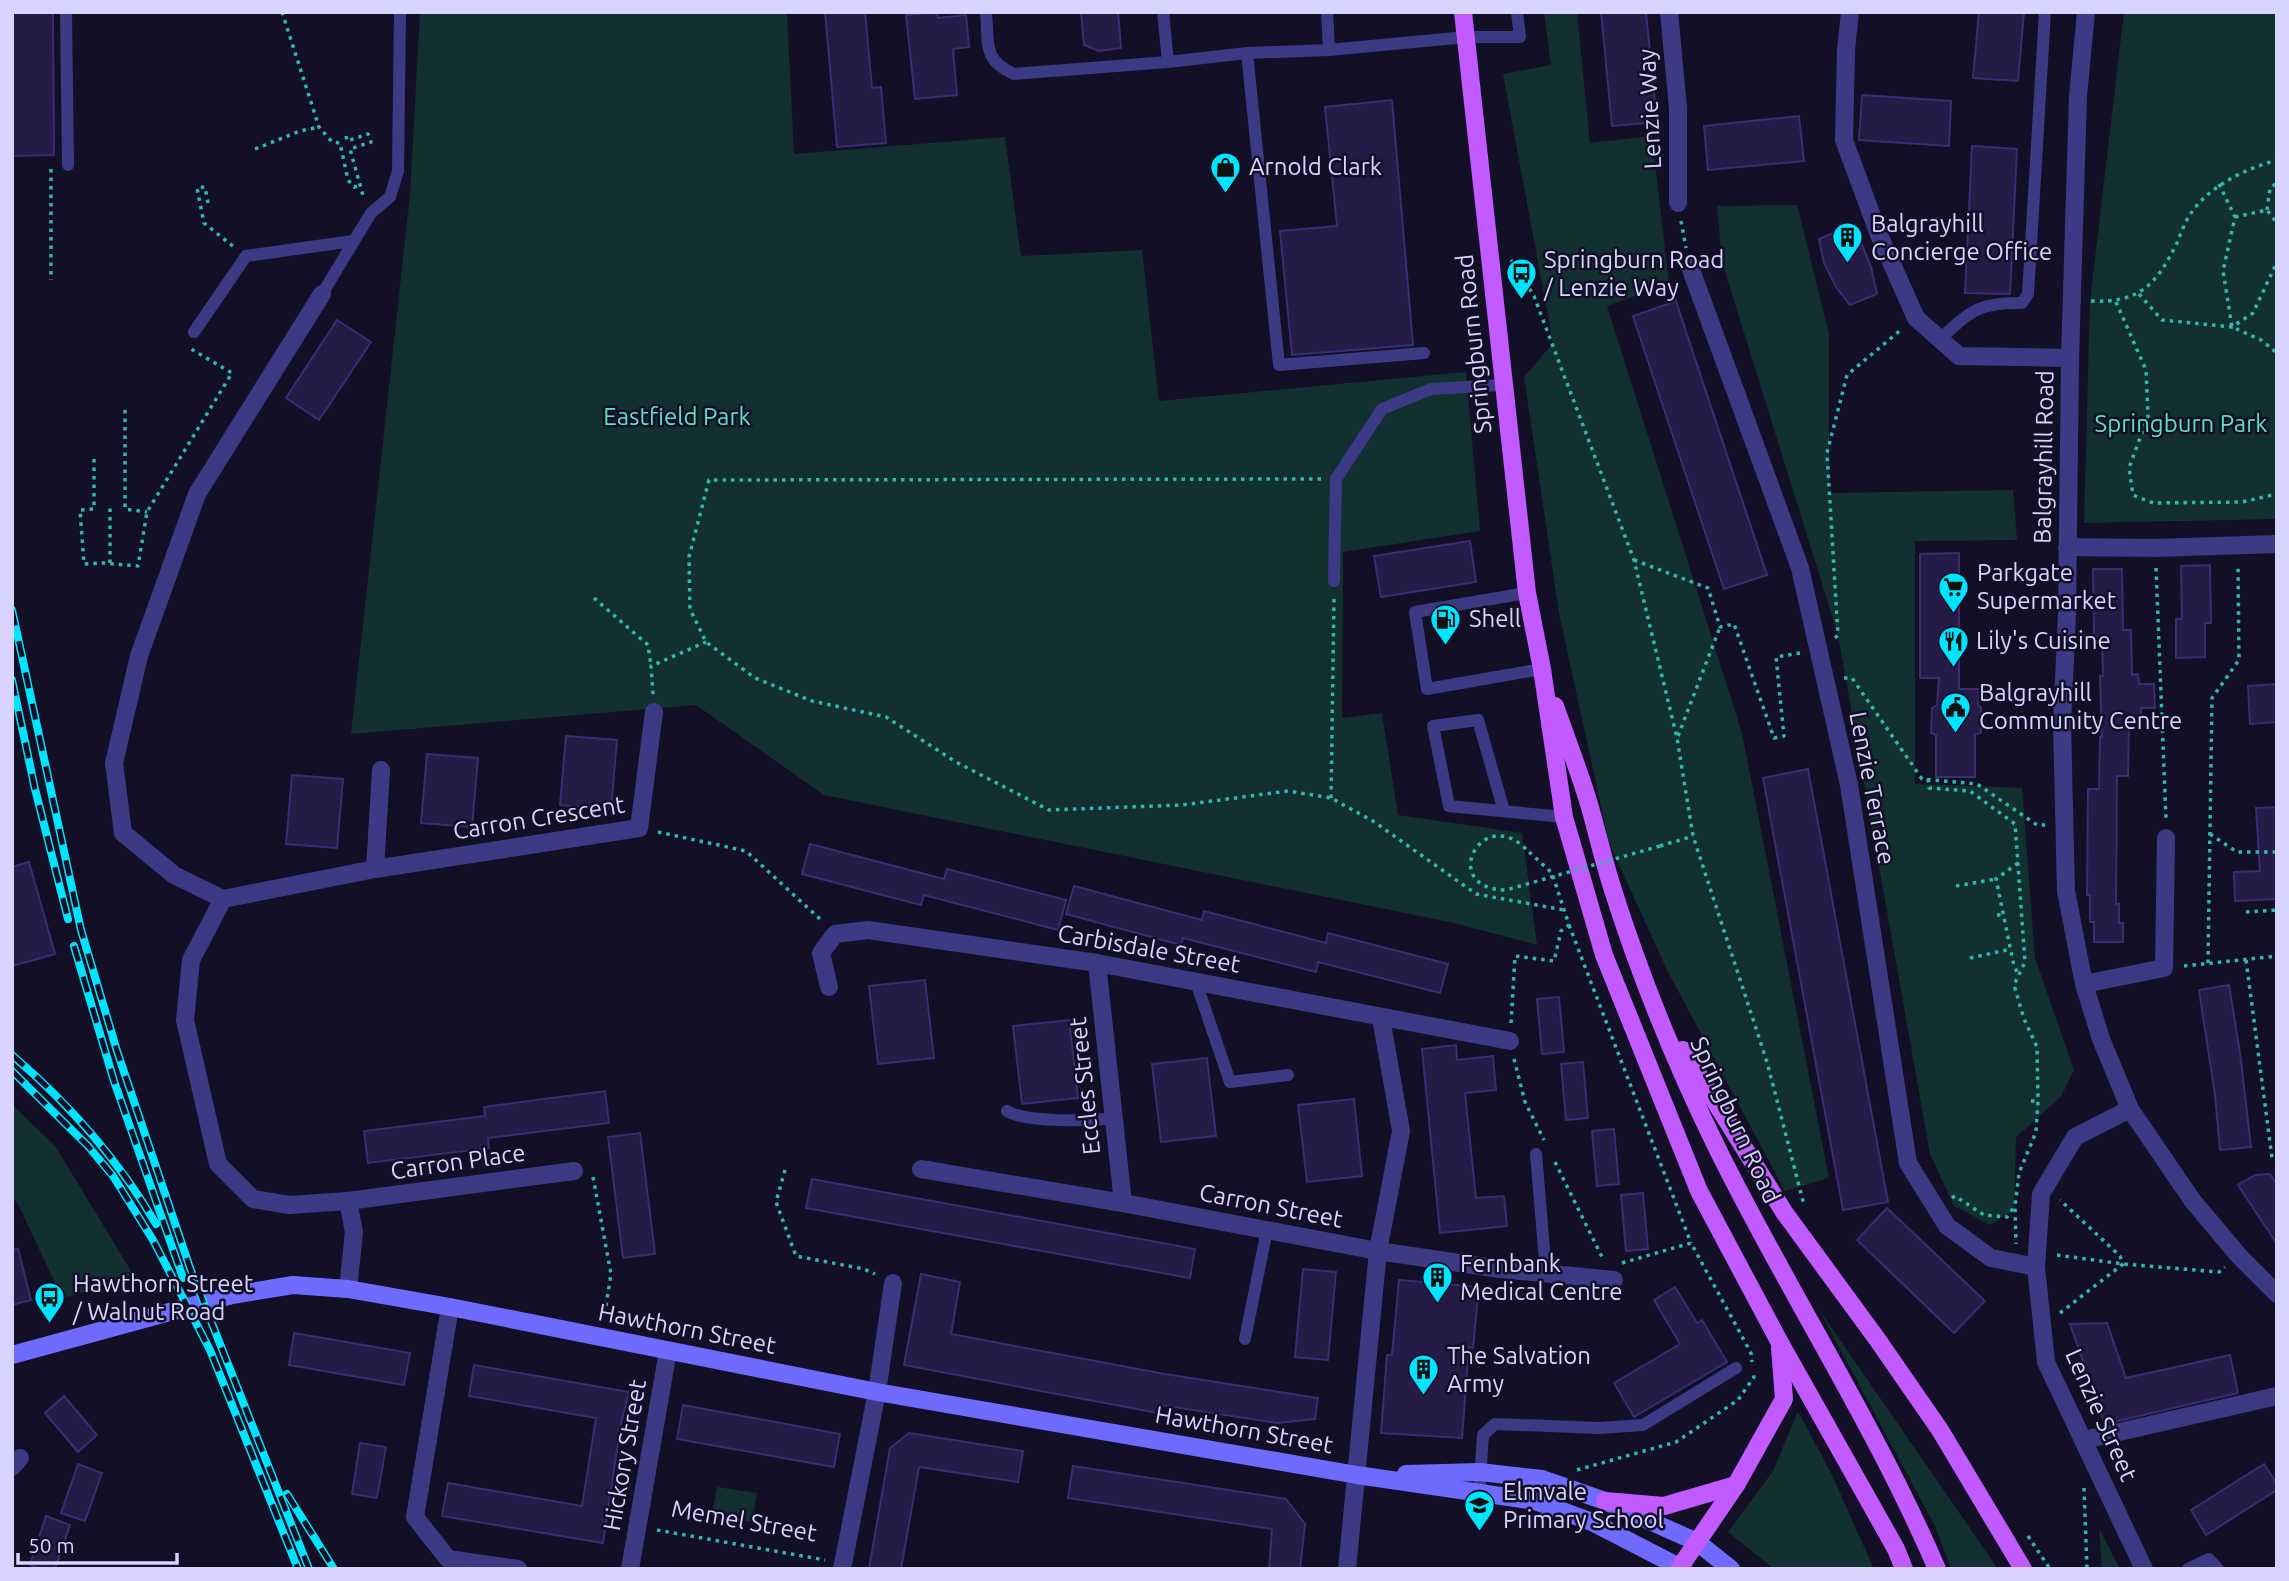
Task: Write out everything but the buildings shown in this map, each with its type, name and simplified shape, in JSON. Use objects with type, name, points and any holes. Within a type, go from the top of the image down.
[{"type":"main road","name":"Springburn Road","points":[[1463,12],[1527,593],[1542,669],[1564,817],[1604,955],[1699,1191],[1780,1343],[1896,1549],[1904,1569]]},
{"type":"main road","name":"Springburn Road","points":[[1542,669],[1591,810],[1612,888],[1655,1006],[1718,1151],[1877,1441],[1937,1569]]},
{"type":"main road","points":[[1655,1006],[1784,1212],[1940,1430],[2023,1569]]},
{"type":"main road","name":"Hawthorn Street","points":[[12,1355],[232,1295],[293,1285],[348,1289],[877,1392],[1357,1475],[1535,1502],[1581,1518],[1681,1568]]},
{"type":"main road","points":[[1681,1568],[1736,1485],[1784,1399],[1780,1343]]},
{"type":"main road","name":"Hawthorn Street","points":[[1357,1475],[1480,1472],[1542,1479],[1605,1500],[1697,1542],[1731,1569]]},
{"type":"main road","points":[[1605,1500],[1664,1506],[1736,1485]]},
{"type":"street","name":"Lenzie Way","points":[[1669,12],[1678,108],[1678,203]]},
{"type":"street","points":[[1850,12],[1846,50],[1844,140],[1879,235],[1916,318],[1959,356],[2070,358]]},
{"type":"street","name":"Balgrayhill Road","points":[[2086,12],[2078,96],[2070,358],[2067,614],[2062,724],[2066,891],[2084,985],[2101,1039],[2130,1110],[2192,1200],[2239,1256],[2277,1294]]},
{"type":"street","name":"Lenzie Terrace","points":[[1689,267],[1800,568],[1849,785],[1908,1163],[1947,1226],[1991,1258],[2031,1261]]},
{"type":"street","points":[[322,294],[197,494],[139,656],[114,763],[123,833],[174,875],[223,899],[191,960],[186,1020],[218,1164],[253,1199],[289,1205],[348,1201],[355,1232],[348,1289]]},
{"type":"street","points":[[2067,547],[2155,548],[2277,544]]},
{"type":"street","name":"Carron Crescent","points":[[223,899],[375,869],[639,828],[654,712]]},
{"type":"street","points":[[375,869],[381,770]]},
{"type":"street","points":[[2084,985],[2164,968],[2166,838]]},
{"type":"street","name":"Carbisdale Street","points":[[835,934],[868,930],[1097,963],[1510,1041]]},
{"type":"street","points":[[829,987],[821,953],[835,934]]},
{"type":"street","name":"Eccles Street","points":[[1097,963],[1123,1203]]},
{"type":"street","points":[[1347,1569],[1378,1251],[1401,1131],[1381,1018]]},
{"type":"street","name":"Lenzie Street","points":[[2130,1110],[2075,1137],[2041,1194],[2031,1261],[2046,1362],[2144,1569]]},
{"type":"street","name":"Carron Street","points":[[921,1169],[1123,1203],[1378,1251],[1546,1274],[1611,1274]]},
{"type":"street","name":"Carron Place","points":[[348,1201],[574,1171]]},
{"type":"street","name":"Memel Street","points":[[843,1566],[877,1392],[893,1283]]},
{"type":"street","points":[[450,1307],[415,1517],[449,1559],[518,1569]]},
{"type":"street","name":"Hickory Street","points":[[630,1569],[668,1351]]},
{"type":"street","points":[[2084,1440],[2277,1396]]},
{"type":"lane","points":[[66,12],[68,165]]},
{"type":"lane","points":[[322,294],[371,213],[390,197],[398,171],[400,12]]},
{"type":"lane","points":[[986,12],[991,57],[1002,69],[1014,74],[1247,53],[1329,50],[1466,37],[1520,37],[1517,12]]},
{"type":"lane","points":[[1163,12],[1168,62]]},
{"type":"lane","points":[[1327,12],[1329,50]]},
{"type":"lane","points":[[1940,339],[1970,312],[1994,302],[2022,303],[2028,294],[2045,12]]},
{"type":"lane","points":[[1247,53],[1279,365],[1424,353]]},
{"type":"lane","points":[[194,332],[246,257],[353,241]]},
{"type":"lane","points":[[1334,581],[1336,479],[1382,409],[1431,389],[1503,385]]},
{"type":"lane","points":[[1527,593],[1415,612],[1427,689],[1542,669]]},
{"type":"lane","points":[[1504,811],[1478,720],[1433,726],[1449,806],[1564,817]]},
{"type":"lane","points":[[1196,982],[1230,1082],[1288,1075]]},
{"type":"lane","points":[[1007,1111],[1030,1118],[1114,1118]]},
{"type":"lane","points":[[1542,1152],[1546,1274]]},
{"type":"lane","points":[[1245,1339],[1267,1230]]},
{"type":"lane","points":[[1479,1494],[1483,1435],[1495,1424],[1599,1428],[1643,1425],[1735,1368]]},
{"type":"lane","points":[[2188,1569],[2209,1559],[2218,1569]]},
{"type":"path","points":[[282,12],[319,127],[332,142],[340,143],[348,180],[354,187],[361,185]]},
{"type":"path","points":[[255,149],[300,131],[319,127]]},
{"type":"path","points":[[346,136],[347,141],[368,134],[371,142],[350,149],[365,204],[371,213]]},
{"type":"path","points":[[2073,300],[2116,302],[2139,294],[2166,263],[2191,213],[2219,184],[2277,160]]},
{"type":"path","points":[[51,280],[51,166],[68,165]]},
{"type":"path","points":[[2277,183],[2270,188],[2267,211],[2277,223]]},
{"type":"path","points":[[2219,184],[2235,217],[2223,271],[2232,327]]},
{"type":"path","points":[[208,203],[205,187],[197,188],[204,223],[246,257]]},
{"type":"path","points":[[1678,203],[1689,267]]},
{"type":"path","points":[[2235,217],[2267,211]]},
{"type":"path","points":[[1506,253],[1534,296],[1634,560],[1677,738],[1693,836],[1767,1062],[1805,1207]]},
{"type":"path","points":[[2232,327],[2253,313],[2277,262]]},
{"type":"path","points":[[2139,294],[2162,320],[2232,327],[2261,340],[2277,353]]},
{"type":"path","points":[[2116,302],[2146,370],[2148,416],[2129,468],[2133,495],[2153,503],[2242,502],[2277,494]]},
{"type":"path","points":[[1720,627],[1734,624],[1774,738],[1784,736],[1776,657],[1819,650],[1838,635],[1827,453],[1847,375],[1916,318]]},
{"type":"path","points":[[94,459],[94,509],[80,510],[84,564],[138,566],[147,512],[232,373],[185,345],[194,332]]},
{"type":"path","points":[[125,410],[125,509],[147,512]]},
{"type":"path","points":[[1336,479],[709,480],[689,557],[690,609],[706,642],[755,677],[812,701],[886,717],[956,762],[1049,810],[1182,805],[1287,791],[1331,798],[1373,821],[1476,894],[1564,910]]},
{"type":"path","points":[[110,506],[110,563]]},
{"type":"path","points":[[2208,964],[2212,698],[2239,660],[2238,546]]},
{"type":"path","points":[[2155,548],[2166,838]]},
{"type":"path","points":[[1634,560],[1708,588],[1720,627],[1677,738]]},
{"type":"path","points":[[1331,798],[1334,581]]},
{"type":"path","points":[[594,597],[648,645],[654,712]]},
{"type":"path","points":[[650,666],[706,642]]},
{"type":"path","points":[[1825,677],[1852,678],[1922,779],[1977,784],[2037,825],[2063,825]]},
{"type":"path","points":[[1928,779],[1929,788],[1970,791],[2015,824],[2025,962],[2014,985],[2024,1019],[2037,1047],[2038,1101],[2036,1132],[2019,1173],[2015,1233],[2031,1261],[2123,1264],[2219,1272],[2239,1256]]},
{"type":"path","points":[[639,828],[746,850],[835,934]]},
{"type":"path","points":[[2210,834],[2237,852],[2277,852]]},
{"type":"path","points":[[1542,1479],[1676,1442],[1738,1400],[1754,1377],[1751,1353],[1691,1243],[1569,925],[1564,910],[1552,873],[1513,839],[1505,837],[1484,840],[1476,845],[1471,853],[1472,872],[1483,886],[1493,890],[1506,890],[1660,846],[1693,836]]},
{"type":"path","points":[[1956,886],[1996,879],[2018,863]]},
{"type":"path","points":[[1996,879],[2014,966],[2019,976]]},
{"type":"path","points":[[2246,912],[2277,910]]},
{"type":"path","points":[[1997,915],[2004,915]]},
{"type":"path","points":[[1542,1152],[1525,1102],[1510,1041],[1515,956],[1555,961],[1561,931],[1569,925]]},
{"type":"path","points":[[1970,958],[2011,949]]},
{"type":"path","points":[[2164,968],[2277,956]]},
{"type":"path","points":[[2246,960],[2272,1158]]},
{"type":"path","points":[[2031,1101],[2038,1101]]},
{"type":"path","points":[[1554,1161],[1611,1274],[1691,1243]]},
{"type":"path","points":[[785,1170],[776,1202],[796,1256],[864,1269],[893,1283]]},
{"type":"path","points":[[574,1171],[592,1175],[611,1274],[601,1337]]},
{"type":"path","points":[[2044,1190],[2066,1205],[2120,1256],[2123,1264]]},
{"type":"path","points":[[1935,1208],[1955,1196],[1984,1215],[2007,1217],[2015,1206]]},
{"type":"path","points":[[2043,1328],[2073,1301],[2123,1264]]},
{"type":"path","points":[[2084,1525],[2087,1569]]},
{"type":"path","name":"Memel Street","points":[[637,1527],[843,1566]]},
{"type":"path","points":[[2027,1535],[2050,1569]]},
{"type":"green space","name":"Eastfield Park","points":[[420,12],[787,12],[794,154],[1005,137],[1021,256],[1142,250],[1159,401],[1466,372],[1480,531],[1343,552],[1342,718],[1382,713],[1398,815],[1522,833],[1537,945],[1454,923],[824,795],[696,705],[351,734],[410,195]]},
{"type":"green space","points":[[1544,12],[1577,12],[1590,143],[1652,136],[1669,284],[1607,306],[1742,733],[1829,1178],[1785,1191],[1668,972],[1609,843],[1559,613],[1524,377],[1553,343],[1503,74],[1551,65]]},
{"type":"green space","name":"Springburn Park","points":[[2124,12],[2277,12],[2277,519],[2084,523],[2090,301]]},
{"type":"green space","points":[[1797,205],[1829,334],[1829,493],[2013,490],[2017,540],[1915,541],[1915,784],[2022,788],[2035,958],[2074,1070],[2061,1097],[2016,1137],[2014,1210],[1990,1225],[1954,1206],[1930,1154],[1838,635],[1722,262],[1717,206]]},
{"type":"green space","points":[[12,1104],[55,1146],[136,1279],[62,1298],[19,1206],[12,1197]]},
{"type":"green space","points":[[1818,1308],[1998,1569],[1951,1569],[1936,1528]]},
{"type":"green space","points":[[1798,1411],[1832,1475],[1874,1569],[1774,1569],[1728,1532],[1773,1471]]},
{"type":"green space","points":[[717,1487],[757,1493],[752,1522],[712,1515]]},
{"type":"green space","points":[[2099,1528],[2120,1569],[2102,1569]]},
{"type":"railway","points":[[12,610],[81,930],[117,1051],[190,1268],[309,1569]]},
{"type":"railway","points":[[12,680],[35,789],[68,919]]},
{"type":"railway","points":[[74,946],[114,1081],[183,1278]]},
{"type":"railway","points":[[12,1055],[73,1113],[109,1155],[156,1224]]},
{"type":"railway","points":[[12,1071],[88,1146],[113,1176],[153,1240],[210,1350],[298,1569]]},
{"type":"railway","points":[[287,1494],[334,1569]]},
{"type":"place","name":"Arnold Clark","points":[[1226,194]]},
{"type":"place","name":"Balgrayhill Concierge Office","points":[[1848,265]]},
{"type":"place","name":"Springburn Road / Lenzie Way","points":[[1521,301]]},
{"type":"place","name":"Parkgate Supermarket","points":[[1954,614]]},
{"type":"place","name":"Shell","points":[[1446,646]]},
{"type":"place","name":"Lily's Cuisine","points":[[1953,668]]},
{"type":"place","name":"Balgrayhill Community Centre","points":[[1956,734]]},
{"type":"place","name":"Fernbank Medical Centre","points":[[1437,1305]]},
{"type":"place","name":"Hawthorn Street / Walnut Road","points":[[50,1325]]},
{"type":"place","name":"The Salvation Army","points":[[1424,1397]]},
{"type":"place","name":"Elmvale Primary School","points":[[1480,1533]]}]
